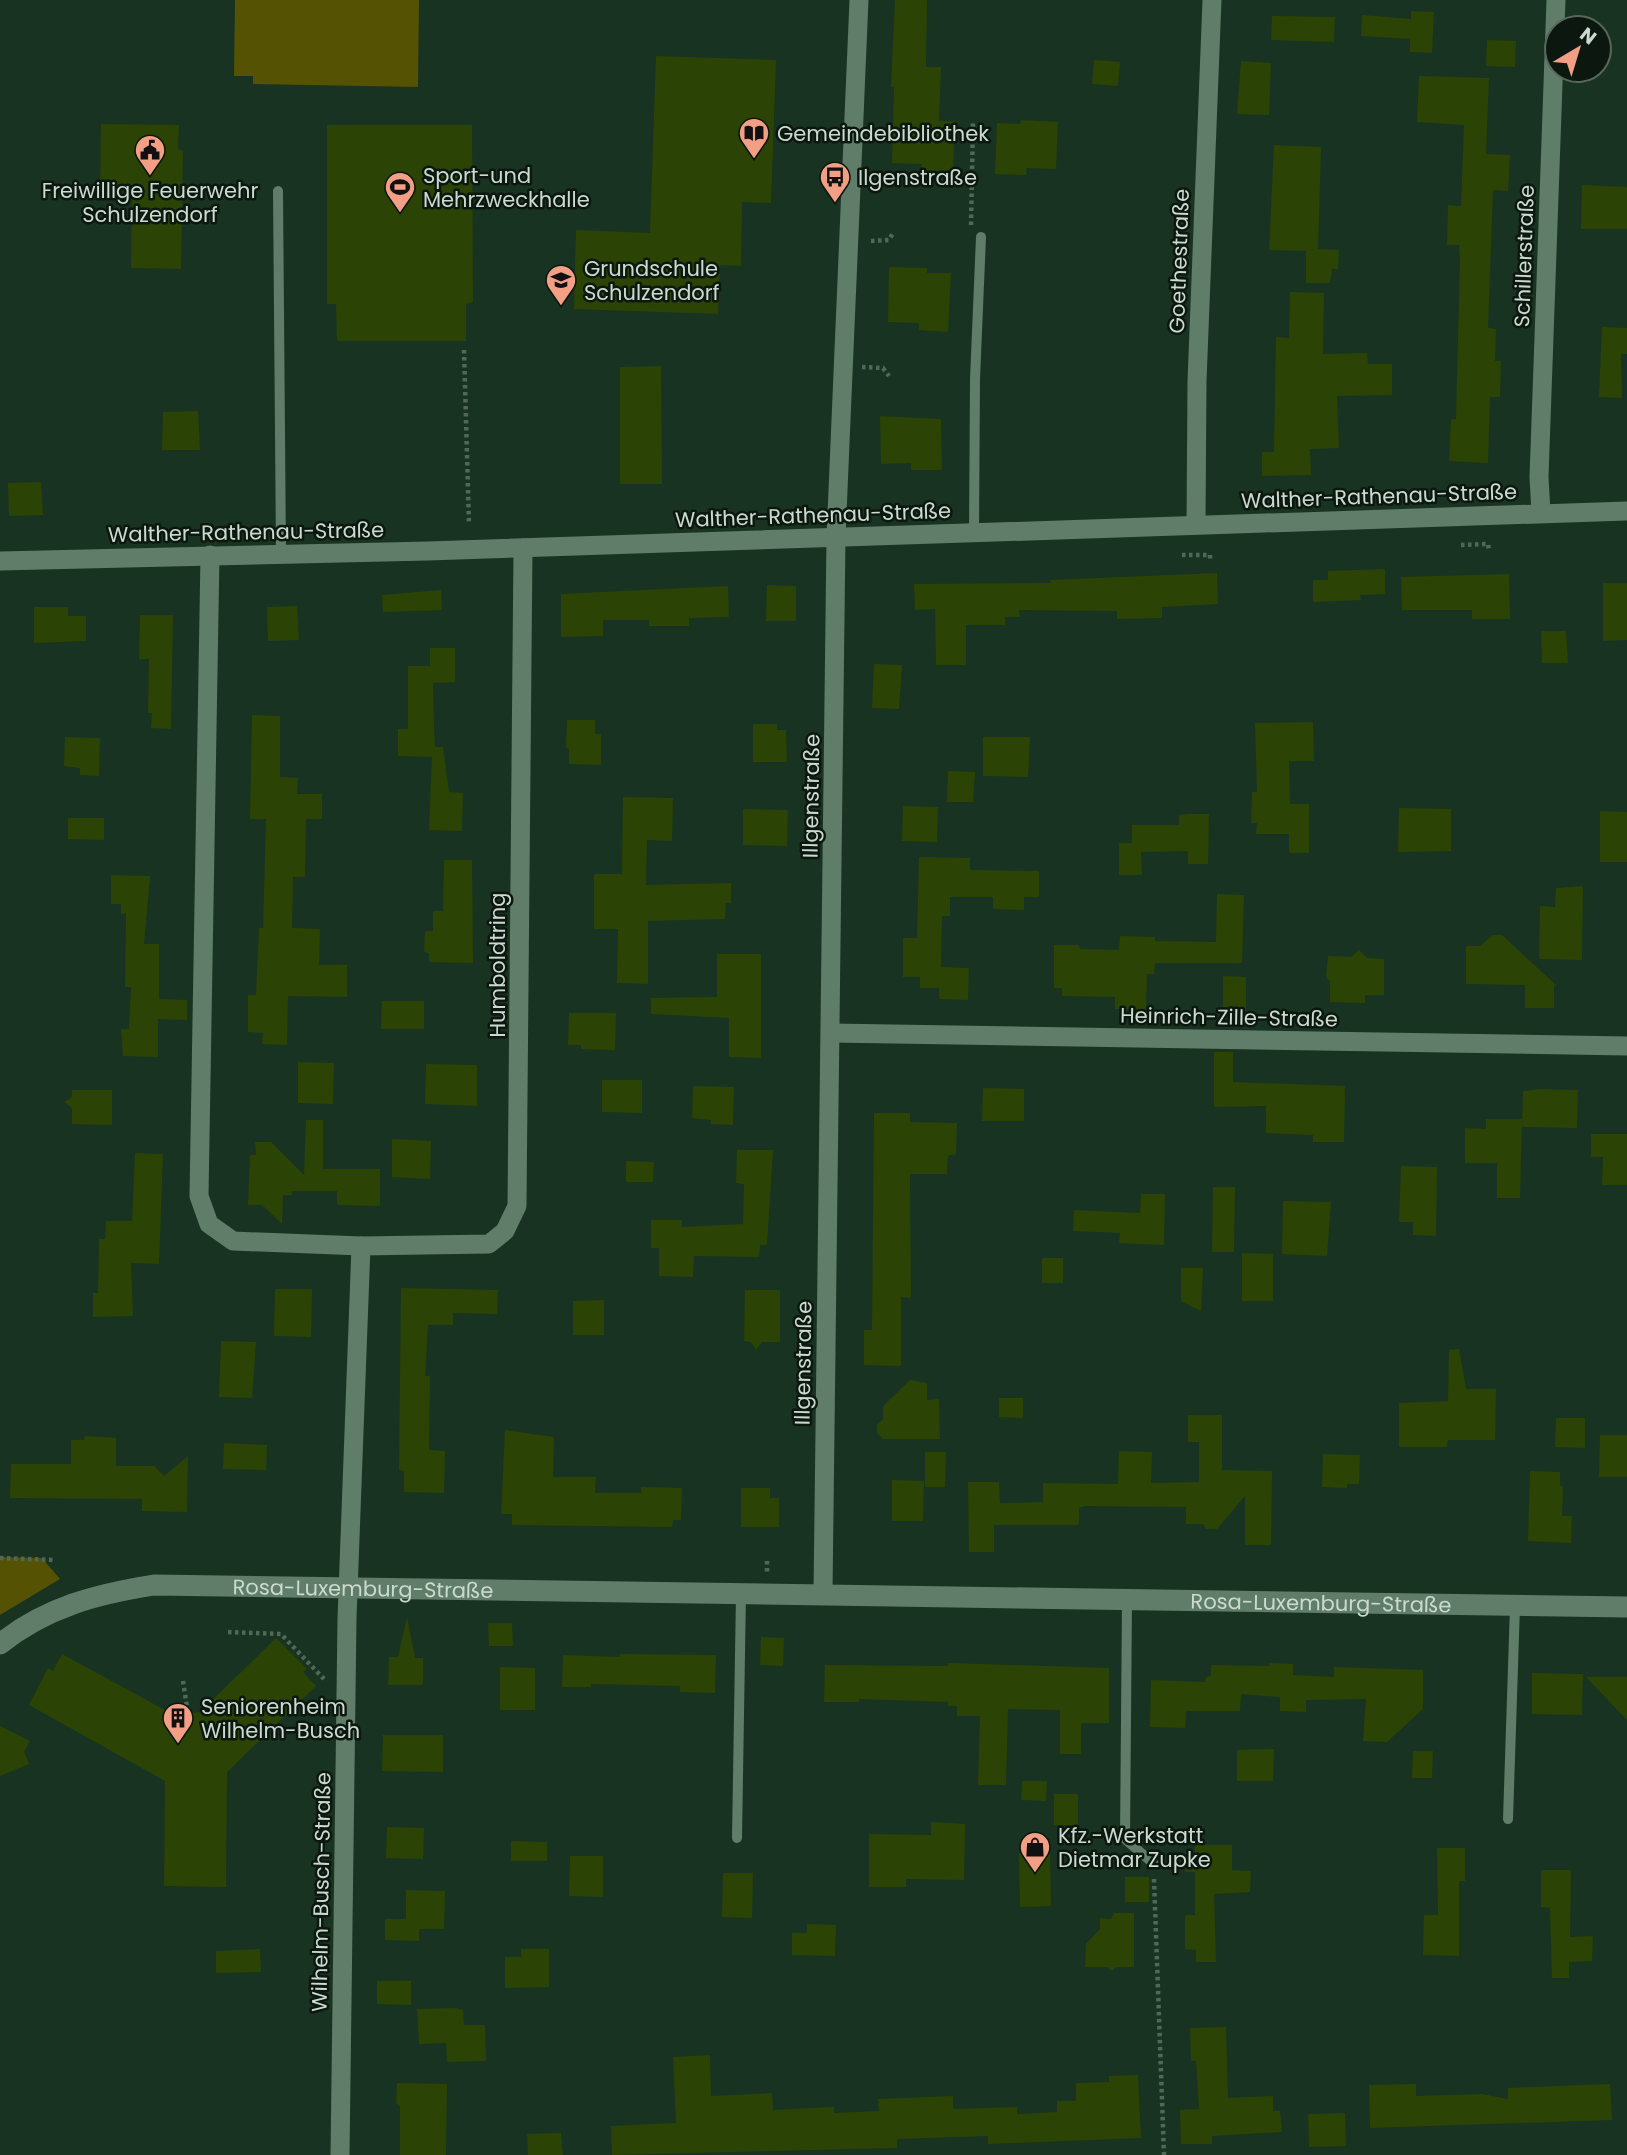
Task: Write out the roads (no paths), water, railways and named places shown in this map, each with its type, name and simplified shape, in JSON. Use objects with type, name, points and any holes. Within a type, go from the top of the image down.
[{"type":"street","name":"Illgenstraße","points":[[823,1593],[836,537],[859,0]]},
{"type":"street","name":"Goethestraße","points":[[1196,524],[1197,382],[1212,0]]},
{"type":"street","name":"Schillerstraße","points":[[1541,513],[1541,441],[1556,0]]},
{"type":"street","name":"Walther-Rathenau-Straße","points":[[0,561],[523,548],[1627,512]]},
{"type":"street","name":"Humboldtring","points":[[210,555],[198,1196],[209,1224],[233,1241],[361,1246],[489,1244],[505,1231],[517,1206],[523,548]]},
{"type":"street","name":"Heinrich-Zille-Straße","points":[[831,1033],[1627,1046]]},
{"type":"street","points":[[349,1588],[361,1246]]},
{"type":"street","name":"Rosa-Luxemburg-Straße","points":[[0,1644],[41,1616],[83,1599],[154,1585],[1627,1607]]},
{"type":"street","name":"Wilhelm-Busch-Straße","points":[[340,2155],[349,1588]]},
{"type":"lane","points":[[278,191],[281,555]]},
{"type":"lane","points":[[974,532],[976,237]]},
{"type":"lane","points":[[737,1838],[741,1592]]},
{"type":"lane","points":[[1127,1600],[1125,1839],[1154,1864]]},
{"type":"lane","points":[[1508,1819],[1515,1606]]},
{"type":"place","name":"Gemeindebibliothek","points":[[754,160]]},
{"type":"place","name":"Freiwillige Feuerwehr Schulzendorf","points":[[150,177]]},
{"type":"place","name":"Ilgenstraße","points":[[835,204]]},
{"type":"place","name":"Sport-und Mehrzweckhalle","points":[[400,214]]},
{"type":"place","name":"Grundschule Schulzendorf","points":[[561,307]]},
{"type":"place","name":"Seniorenheim Wilhelm-Busch","points":[[178,1745]]},
{"type":"place","name":"Kfz.-Werkstatt Dietmar Zupke","points":[[1035,1874]]}]
